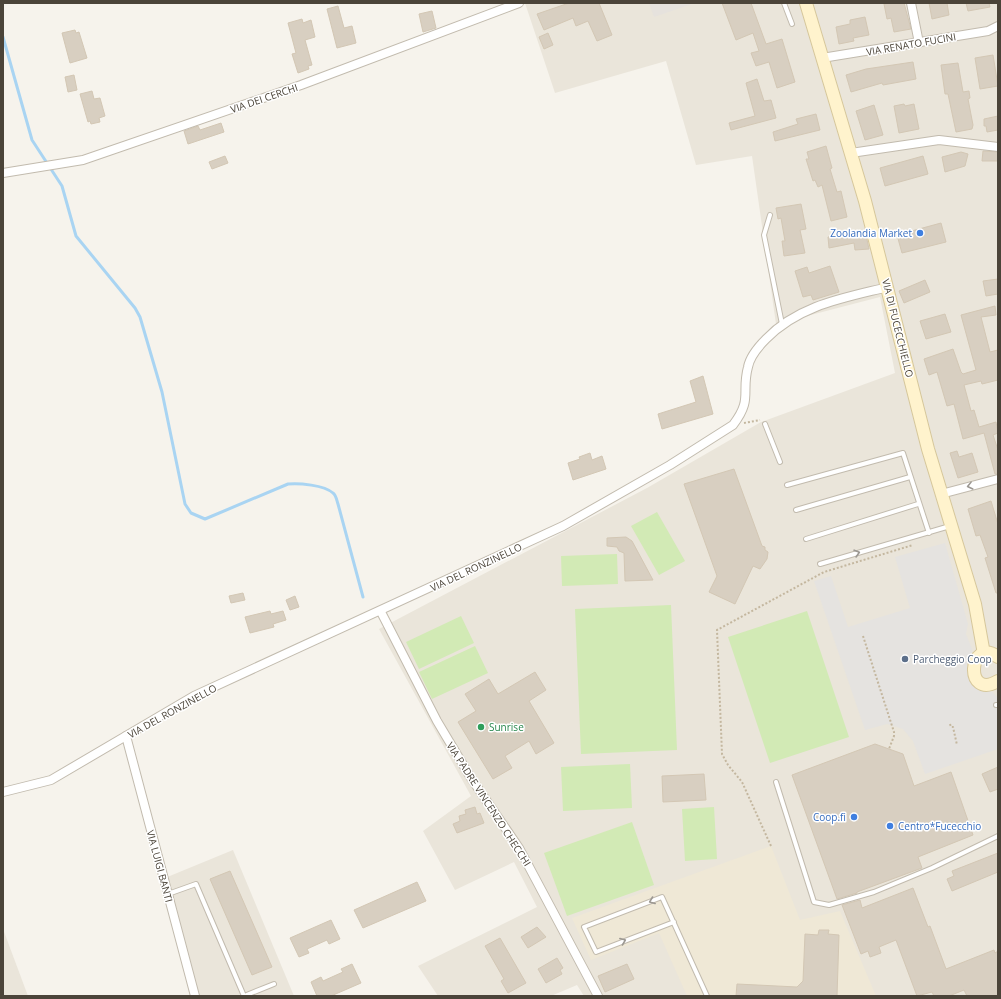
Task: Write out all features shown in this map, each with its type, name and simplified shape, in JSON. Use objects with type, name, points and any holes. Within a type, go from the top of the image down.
[{"type":"main road","name":"VIA DI FUCECCHIELLO","points":[[806,3],[888,287],[928,449],[975,604],[984,654]]},
{"type":"main road","points":[[998,658],[992,654],[984,654],[974,663],[973,672],[975,677],[983,684],[998,681]]},
{"type":"street","name":"VIA DEI CERCHI","points":[[3,173],[83,160],[301,85],[519,3]]},
{"type":"street","points":[[911,3],[919,43]]},
{"type":"street","name":"VIA RENATO FUCINI","points":[[822,58],[988,31],[998,26]]},
{"type":"street","points":[[850,153],[939,140],[998,147]]},
{"type":"street","name":"VIA DEL RONZINELLO","points":[[3,792],[51,780],[194,696],[381,612],[563,526],[670,465],[733,424],[741,414],[746,401],[747,368],[752,356],[760,344],[782,324],[813,307],[888,287]]},
{"type":"street","points":[[941,494],[998,479]]},
{"type":"street","name":"VIA PADRE VINCENZO CHECCHI","points":[[381,612],[437,721],[471,778],[519,848],[598,996]]},
{"type":"street","name":"VIA LUIGI BANTI","points":[[126,736],[195,996]]},
{"type":"lane","points":[[784,3],[792,24]]},
{"type":"lane","points":[[770,215],[764,235],[782,324]]},
{"type":"lane","points":[[765,424],[780,462]]},
{"type":"lane","points":[[787,486],[903,453],[928,533]]},
{"type":"lane","points":[[796,510],[910,477]]},
{"type":"lane","points":[[806,539],[918,504]]},
{"type":"lane","points":[[820,564],[951,526]]},
{"type":"lane","points":[[776,782],[814,902],[830,905],[874,892],[932,868],[998,836]]},
{"type":"lane","points":[[168,894],[196,884],[244,996],[274,984]]},
{"type":"lane","points":[[674,922],[596,952],[584,927],[662,897],[674,922],[707,996]]},
{"type":"path","points":[[733,424],[760,420],[765,424]]},
{"type":"path","points":[[771,846],[742,782],[728,765],[722,754],[717,630],[809,579],[830,570]]},
{"type":"path","points":[[863,636],[894,732],[889,749]]},
{"type":"path","points":[[950,724],[951,727],[953,726],[957,744]]},
{"type":"shaded area","points":[[525,3],[998,3],[998,996],[584,996],[577,985],[551,996],[438,996],[418,966],[537,907],[514,862],[455,890],[423,831],[471,796],[379,629],[647,488],[761,422],[895,373],[880,297],[776,324],[752,156],[696,165],[666,61],[555,93]]},
{"type":"shaded area","points":[[649,3],[695,3],[654,17]]},
{"type":"shaded area","name":"Parcheggio Coop","points":[[945,543],[968,624],[966,634],[972,649],[972,656],[967,662],[969,674],[974,687],[992,692],[998,698],[998,749],[925,774],[913,741],[903,729],[887,724],[865,730],[814,581],[831,576],[848,627],[910,608],[895,557]]},
{"type":"shaded area","points":[[771,846],[800,920],[840,911],[876,996],[687,996],[659,933],[591,960],[572,918]]},
{"type":"shaded area","points":[[233,850],[294,996],[190,996],[160,880]]},
{"type":"shaded area","points":[[3,929],[28,996],[3,996]]},
{"type":"green space","points":[[657,512],[685,561],[659,575],[631,526]]},
{"type":"green space","points":[[617,554],[618,584],[562,586],[561,556]]},
{"type":"green space","points":[[671,605],[677,750],[581,754],[575,609]]},
{"type":"green space","points":[[807,611],[849,737],[770,763],[728,637]]},
{"type":"green space","points":[[461,616],[474,643],[419,669],[406,642]]},
{"type":"green space","points":[[475,646],[488,673],[432,699],[419,672]]},
{"type":"green space","points":[[630,764],[632,808],[563,811],[561,767]]},
{"type":"green space","points":[[714,807],[717,859],[685,861],[682,809]]},
{"type":"green space","points":[[632,822],[654,885],[567,916],[544,853]]},
{"type":"building","points":[[569,3],[599,3],[612,35],[597,41],[588,21],[576,26],[573,18],[544,30],[537,14]]},
{"type":"building","points":[[722,3],[751,3],[766,44],[782,39],[795,82],[777,88],[769,62],[756,66],[751,53],[759,51],[753,33],[736,40]]},
{"type":"building","points":[[904,3],[911,29],[894,32],[891,18],[887,19],[884,4]]},
{"type":"building","points":[[929,3],[947,3],[949,15],[932,19]]},
{"type":"building","points":[[966,3],[989,3],[990,7],[968,11]]},
{"type":"building","points":[[338,6],[344,28],[352,26],[356,43],[337,48],[327,9]]},
{"type":"building","points":[[432,11],[436,28],[423,32],[419,14]]},
{"type":"building","points":[[865,17],[869,35],[853,38],[854,41],[839,44],[836,27],[850,24],[850,20]]},
{"type":"building","points":[[302,19],[303,23],[311,20],[315,37],[305,40],[312,65],[308,66],[309,69],[298,73],[292,54],[296,53],[288,23]]},
{"type":"building","points":[[75,30],[76,33],[79,32],[87,58],[70,63],[62,33]]},
{"type":"building","points":[[548,33],[553,45],[544,49],[539,37]]},
{"type":"building","points":[[993,55],[998,86],[980,89],[975,58]]},
{"type":"building","points":[[913,62],[916,79],[883,85],[882,83],[851,92],[846,75],[866,69]]},
{"type":"building","points":[[958,63],[963,92],[969,91],[970,98],[968,99],[973,125],[972,129],[956,132],[948,94],[945,94],[941,65]]},
{"type":"building","points":[[74,75],[77,90],[68,92],[65,77]]},
{"type":"building","points":[[757,79],[764,101],[771,100],[776,118],[731,130],[729,123],[755,116],[746,83]]},
{"type":"building","points":[[92,91],[94,99],[100,98],[105,116],[99,118],[100,122],[91,124],[90,121],[88,122],[80,94]]},
{"type":"building","points":[[904,104],[905,106],[914,104],[919,129],[899,133],[894,106]]},
{"type":"building","points":[[874,105],[883,135],[865,140],[856,111]]},
{"type":"building","points":[[816,114],[820,130],[775,141],[773,132],[798,124],[796,119]]},
{"type":"building","points":[[998,116],[998,130],[987,132],[986,126],[984,126],[984,119]]},
{"type":"building","points":[[221,123],[224,132],[188,144],[184,131],[198,126],[200,130]]},
{"type":"building","points":[[826,146],[832,168],[830,169],[837,192],[841,191],[847,217],[831,221],[822,185],[818,187],[815,180],[813,181],[806,159],[809,159],[807,152]]},
{"type":"building","points":[[983,151],[998,152],[998,161],[982,161]]},
{"type":"building","points":[[961,152],[968,154],[965,166],[945,172],[942,157]]},
{"type":"building","points":[[225,156],[228,163],[212,169],[209,162]]},
{"type":"building","points":[[923,156],[928,174],[885,186],[880,168]]},
{"type":"building","points":[[801,204],[806,229],[800,230],[805,253],[784,256],[782,241],[785,241],[781,218],[778,219],[776,208]]},
{"type":"building","points":[[941,223],[946,242],[902,253],[897,235]]},
{"type":"building","points":[[854,234],[854,237],[866,235],[869,249],[855,250],[854,243],[829,248],[828,237]]},
{"type":"building","points":[[830,266],[839,292],[813,300],[811,295],[803,297],[795,271],[807,267],[809,273]]},
{"type":"building","points":[[998,279],[998,294],[986,296],[983,281]]},
{"type":"building","points":[[925,280],[930,292],[904,303],[899,291]]},
{"type":"building","points":[[995,306],[996,315],[981,317],[990,352],[998,350],[998,380],[982,384],[981,381],[964,385],[971,411],[974,410],[979,427],[996,422],[998,433],[993,435],[998,450],[998,474],[995,474],[984,433],[963,439],[954,404],[947,406],[937,372],[929,375],[924,359],[953,349],[963,374],[976,370],[961,315]]},
{"type":"building","points":[[945,314],[951,332],[926,339],[920,321]]},
{"type":"building","points":[[703,376],[713,414],[662,429],[658,414],[696,402],[690,381]]},
{"type":"building","points":[[957,451],[959,457],[972,453],[978,472],[958,478],[950,453]]},
{"type":"building","points":[[590,453],[592,460],[602,456],[606,469],[573,480],[568,463],[580,459],[579,457]]},
{"type":"building","points":[[734,469],[762,546],[765,547],[765,550],[768,552],[767,559],[760,569],[753,566],[735,604],[709,592],[717,576],[684,484]]},
{"type":"building","points":[[991,501],[998,524],[998,593],[996,593],[985,558],[988,557],[980,535],[976,536],[968,509]]},
{"type":"building","points":[[626,537],[632,541],[653,580],[625,581],[624,553],[619,551],[617,547],[607,546],[607,538]]},
{"type":"building","points":[[243,593],[245,600],[231,603],[229,596]]},
{"type":"building","points":[[295,596],[299,607],[290,610],[286,600]]},
{"type":"building","points":[[270,611],[271,614],[283,611],[286,620],[273,624],[274,627],[250,633],[245,617]]},
{"type":"building","points":[[535,672],[546,690],[529,701],[554,743],[536,754],[529,741],[505,756],[512,768],[493,779],[458,722],[476,711],[465,694],[489,679],[498,694]]},
{"type":"building","name":"Centro*Fucecchio","points":[[875,744],[903,754],[914,786],[951,772],[973,835],[918,857],[922,868],[857,893],[837,899],[792,775]]},
{"type":"building","points":[[998,767],[998,789],[990,792],[982,774]]},
{"type":"building","points":[[704,774],[706,800],[663,802],[662,776]]},
{"type":"building","points":[[475,807],[477,814],[480,813],[484,823],[457,833],[453,824],[460,821],[459,816],[466,814],[465,810]]},
{"type":"building","points":[[998,853],[998,872],[952,891],[947,879],[954,876],[952,871]]},
{"type":"building","points":[[230,871],[272,967],[252,975],[210,879]]},
{"type":"building","points":[[417,882],[426,901],[363,928],[354,910]]},
{"type":"building","points":[[913,888],[928,927],[930,926],[946,969],[994,950],[995,953],[998,951],[998,996],[967,996],[964,990],[949,996],[934,996],[932,992],[917,996],[896,940],[879,947],[881,953],[870,957],[868,951],[861,954],[842,905],[860,900],[862,908]]},
{"type":"building","points":[[331,920],[340,939],[329,944],[327,940],[307,949],[309,953],[299,957],[290,938]]},
{"type":"building","points":[[537,927],[546,937],[528,948],[521,937]]},
{"type":"building","points":[[819,930],[829,930],[828,934],[839,935],[837,996],[736,996],[737,984],[797,987],[803,981],[805,934],[818,935]]},
{"type":"building","points":[[500,938],[526,983],[508,993],[501,981],[504,979],[485,946]]},
{"type":"building","points":[[557,958],[563,968],[560,970],[562,974],[546,983],[538,969]]},
{"type":"building","points":[[352,964],[361,983],[331,996],[317,996],[311,982],[321,977],[323,981],[343,972],[341,969]]},
{"type":"building","points":[[627,964],[634,979],[605,992],[598,976]]},
{"type":"waterway","points":[[3,37],[32,140],[62,186],[76,236],[135,308],[140,317],[162,392],[185,504],[191,513],[205,519],[288,484],[311,485],[329,490],[334,494],[337,500],[363,597]]},
{"type":"place","name":"Zoolandia Market","points":[[920,233]]},
{"type":"place","name":"Parcheggio Coop","points":[[905,659]]},
{"type":"place","name":"Sunrise","points":[[481,727]]},
{"type":"place","name":"Coop.fi","points":[[854,817]]},
{"type":"place","name":"Centro*Fucecchio","points":[[890,826]]}]
